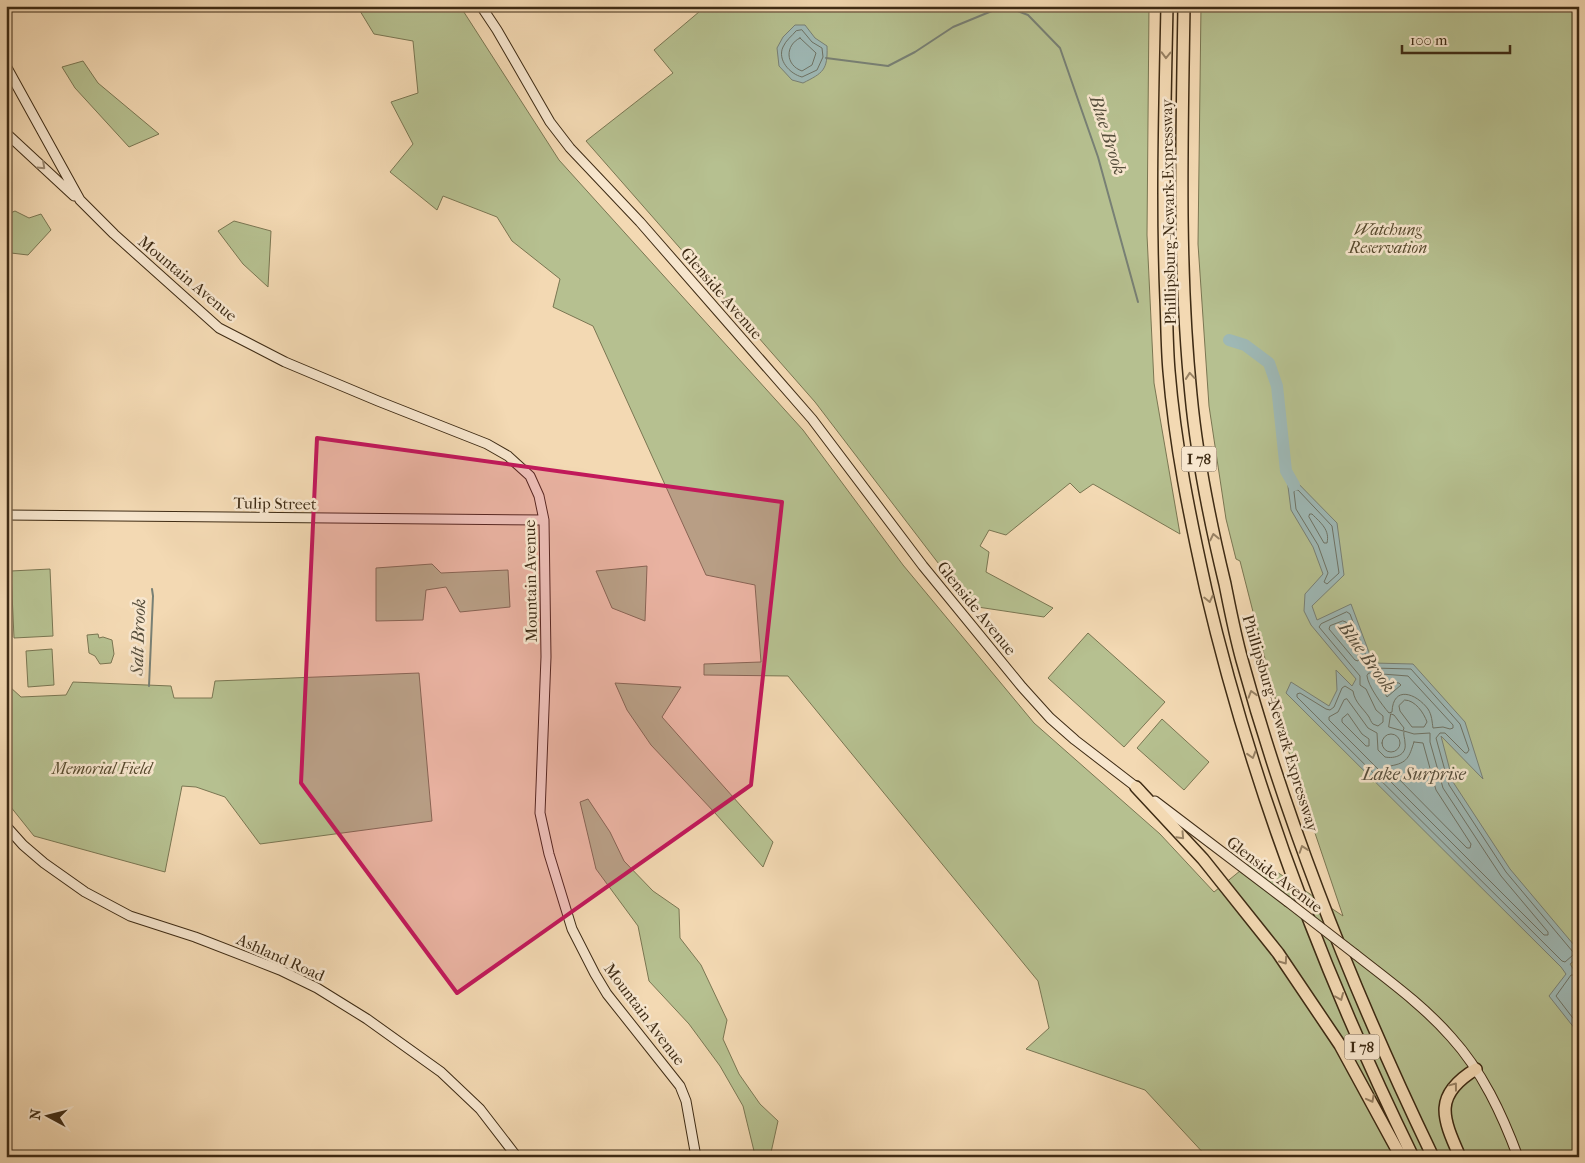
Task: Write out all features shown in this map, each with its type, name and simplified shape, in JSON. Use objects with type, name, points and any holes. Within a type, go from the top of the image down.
[{"type":"highway","name":"Phillipsburg-Newark Expressway","points":[[1167,6],[1163,223],[1168,370],[1174,422],[1194,534],[1219,645],[1264,795],[1291,874],[1347,1014],[1412,1157]]},
{"type":"highway","name":"Phillipsburg-Newark Expressway","points":[[1184,6],[1182,224],[1184,306],[1191,397],[1200,466],[1213,534],[1241,658],[1281,786],[1319,895],[1361,1000],[1433,1157]]},
{"type":"highway","points":[[1136,787],[1203,859],[1278,953],[1340,1045],[1401,1157]]},
{"type":"highway","points":[[1460,1157],[1446,1124],[1446,1103],[1450,1091],[1458,1081],[1476,1069]]},
{"type":"main road","name":"Glenside Avenue","points":[[481,6],[550,122],[575,154],[640,222],[812,419],[924,566],[1038,705],[1075,740],[1356,954],[1433,1018],[1452,1038],[1476,1069],[1499,1111],[1518,1157]]},
{"type":"main road","name":"Mountain Avenue","points":[[6,66],[80,200],[114,234],[219,328],[285,362],[488,444],[508,456],[525,470],[535,485],[544,520],[546,657],[540,813],[549,854],[572,929],[595,974],[607,994],[680,1086],[686,1101],[696,1157]]},
{"type":"main road","points":[[6,133],[80,200]]},
{"type":"main road","name":"Tulip Street","points":[[6,515],[544,520]]},
{"type":"main road","name":"Ashland Road","points":[[6,826],[23,846],[44,863],[85,892],[122,912],[195,937],[280,970],[318,988],[367,1019],[441,1072],[480,1109],[517,1157]]},
{"type":"highlighted area","points":[[317,438],[782,502],[751,785],[457,993],[301,783]]},
{"type":"green space","name":"Watchung Reservation","points":[[357,6],[460,6],[559,160],[803,430],[903,565],[1034,723],[1160,834],[1214,892],[1256,858],[1343,916],[1293,768],[1240,561],[1236,559],[1226,519],[1209,406],[1198,244],[1201,6],[1579,6],[1579,1157],[1207,1157],[1145,1090],[1026,1049],[1049,1028],[1038,981],[788,676],[704,675],[704,664],[761,662],[755,585],[706,575],[593,326],[553,307],[560,279],[512,241],[497,217],[443,196],[437,210],[390,172],[413,144],[391,102],[418,93],[413,41],[374,34]]},
{"type":"green space","points":[[706,6],[1149,6],[1147,235],[1154,383],[1180,534],[1093,484],[1080,493],[1070,483],[1006,535],[989,530],[980,546],[989,552],[986,572],[1053,608],[1044,617],[971,606],[815,402],[586,141],[673,73],[654,50]]},
{"type":"green space","points":[[83,61],[98,83],[159,134],[129,147],[75,88],[62,67]]},
{"type":"green space","points":[[15,211],[29,218],[41,214],[51,230],[28,255],[11,253],[6,255],[6,215]]},
{"type":"green space","points":[[234,221],[271,231],[268,287],[243,264],[218,231]]},
{"type":"green space","points":[[432,564],[441,573],[508,570],[510,607],[460,612],[446,587],[426,590],[423,620],[376,621],[376,568]]},
{"type":"green space","points":[[647,566],[645,621],[612,608],[596,571]]},
{"type":"green space","points":[[50,569],[53,636],[14,638],[11,571]]},
{"type":"green space","points":[[6,571],[9,571],[12,637],[6,638]]},
{"type":"green space","points":[[1088,633],[1165,702],[1124,747],[1048,678]]},
{"type":"green space","points":[[98,634],[99,638],[103,637],[112,640],[114,654],[111,663],[100,664],[95,656],[89,653],[87,635]]},
{"type":"green space","points":[[52,649],[54,685],[28,687],[26,651]]},
{"type":"green space","name":"Memorial Field","points":[[419,673],[432,821],[260,844],[225,797],[196,787],[182,786],[165,872],[34,836],[6,801],[6,688],[10,687],[21,697],[66,695],[73,682],[171,686],[174,698],[212,698],[215,681]]},
{"type":"green space","points":[[615,683],[681,687],[662,717],[773,842],[763,867],[651,745],[627,710]]},
{"type":"green space","points":[[1162,719],[1209,762],[1184,790],[1137,748]]},
{"type":"green space","points":[[588,799],[610,832],[624,861],[653,891],[679,909],[680,938],[701,965],[727,1020],[723,1039],[739,1074],[760,1104],[778,1121],[770,1157],[752,1157],[754,1151],[743,1106],[720,1066],[689,1024],[649,981],[638,926],[596,869],[580,802]]},
{"type":"water","points":[[795,25],[805,25],[815,38],[827,46],[823,70],[803,83],[792,80],[779,66],[777,48],[783,37]]},
{"type":"water","name":"Lake Surprise","points":[[1286,471],[1337,523],[1344,575],[1312,606],[1317,620],[1351,604],[1373,663],[1413,664],[1465,722],[1483,779],[1441,736],[1453,782],[1510,869],[1579,951],[1579,957],[1570,964],[1574,970],[1579,970],[1579,1034],[1549,996],[1566,974],[1561,967],[1286,693],[1291,682],[1329,706],[1337,690],[1336,670],[1352,686],[1356,679],[1311,625],[1304,611],[1305,594],[1323,574],[1313,547],[1291,510]]},
{"type":"waterway","name":"Blue Brook","points":[[1004,6],[1028,15],[1060,48],[1098,157],[1138,302]]},
{"type":"waterway","name":"Blue Brook","points":[[826,58],[888,66],[915,52],[953,27],[1004,6]]},
{"type":"waterway","name":"Blue Brook","points":[[1229,340],[1245,345],[1269,363],[1277,386],[1286,471],[1294,485]]},
{"type":"waterway","name":"Salt Brook","points":[[149,686],[152,589]]}]
